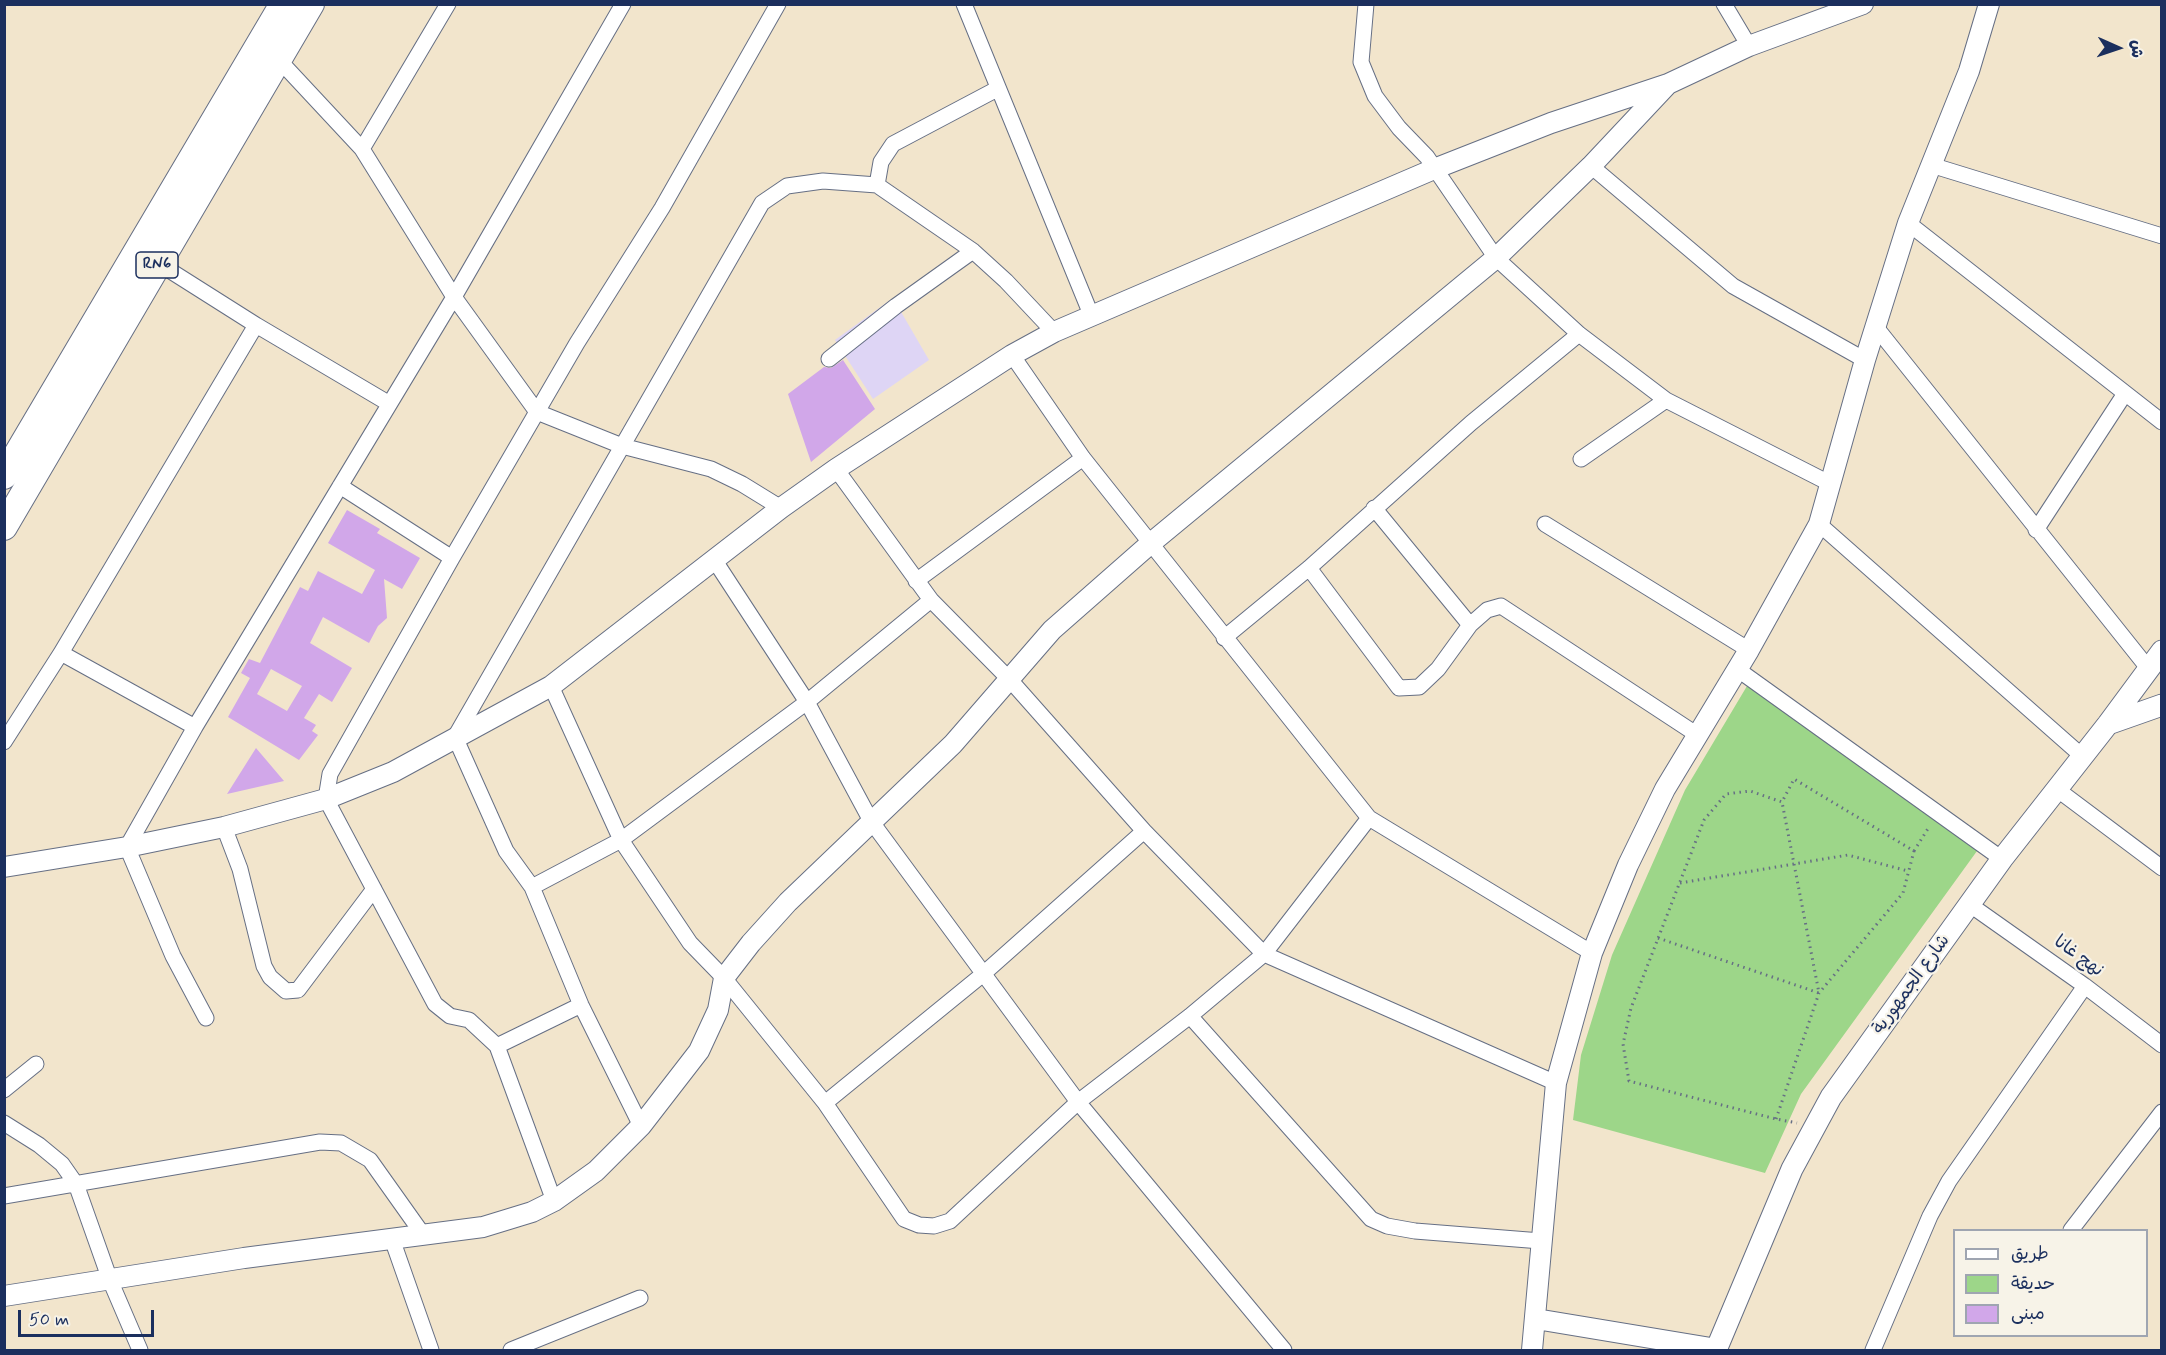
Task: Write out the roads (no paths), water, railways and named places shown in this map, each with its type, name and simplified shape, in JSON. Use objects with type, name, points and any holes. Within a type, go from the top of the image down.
[{"type":"highway","name":"RN6","points":[[4,476],[283,4]]},
{"type":"highway","name":"RN6","points":[[4,527],[311,4]]},
{"type":"main road","name":"شارع الجمهورية","points":[[1716,1350],[1792,1169],[1813,1126],[1831,1097],[2002,859],[2058,790],[2162,651]]},
{"type":"main road","points":[[2108,724],[2162,705]]},
{"type":"street","points":[[362,148],[448,4]]},
{"type":"street","points":[[127,847],[195,727],[388,403],[454,297],[623,4]]},
{"type":"street","points":[[554,1201],[497,1046],[469,1020],[450,1016],[435,1004],[326,799],[330,774],[452,558],[537,412],[662,208],[778,4]]},
{"type":"street","points":[[964,4],[1092,317]]},
{"type":"street","points":[[1366,4],[1361,62],[1375,96],[1399,128],[1427,157],[1496,258],[1579,334],[1666,400],[1830,483]]},
{"type":"street","points":[[1724,4],[1749,46]]},
{"type":"street","points":[[4,867],[127,847],[224,826],[326,799],[393,772],[551,686],[781,508],[836,469],[1012,355],[1054,332],[1434,169],[1551,123],[1668,84],[1749,46],[1863,4]]},
{"type":"street","points":[[1532,1350],[1556,1083],[1592,953],[1647,824],[1696,734],[1749,650],[1819,524],[1864,360],[1908,224],[1969,70],[1989,4]]},
{"type":"street","points":[[279,60],[362,148],[454,297],[537,412],[622,446],[711,469],[742,484],[781,508]]},
{"type":"street","points":[[4,1296],[244,1258],[483,1227],[532,1212],[554,1201],[596,1171],[641,1126],[699,1051],[709,1034],[718,1010],[724,978],[751,942],[788,902],[953,744],[1011,681],[1032,652],[1052,630],[1151,543],[1496,258],[1591,166],[1668,84]]},
{"type":"street","points":[[877,185],[881,162],[893,144],[997,89]]},
{"type":"street","points":[[1931,165],[2162,236]]},
{"type":"street","points":[[1591,166],[1733,286],[1864,360]]},
{"type":"street","points":[[456,737],[762,203],[788,186],[811,182],[877,185],[974,251],[1054,332]]},
{"type":"street","points":[[1908,224],[2162,423]]},
{"type":"street","points":[[829,359],[896,306],[974,251]]},
{"type":"street","points":[[158,263],[256,325],[388,403]]},
{"type":"street","points":[[4,742],[61,653],[256,325]]},
{"type":"street","points":[[1875,326],[2148,668]]},
{"type":"street","points":[[1224,638],[1309,568],[1471,423],[1579,334]]},
{"type":"street","points":[[1012,355],[1083,458],[1369,818],[1592,953]]},
{"type":"street","points":[[2036,530],[2124,395]]},
{"type":"street","points":[[1581,459],[1666,400]]},
{"type":"street","points":[[916,581],[1083,458]]},
{"type":"street","points":[[836,469],[931,600],[1011,681],[1144,831],[1264,954],[1556,1083]]},
{"type":"street","points":[[340,486],[452,558]]},
{"type":"street","points":[[1374,508],[1470,625]]},
{"type":"street","points":[[1545,524],[1749,650]]},
{"type":"street","points":[[1819,524],[2082,756]]},
{"type":"street","points":[[715,561],[807,702],[871,821],[982,975],[1078,1102],[1284,1350]]},
{"type":"street","points":[[1309,568],[1399,688],[1419,687],[1438,669],[1470,625],[1487,610],[1501,606],[1696,734]]},
{"type":"street","points":[[532,887],[621,840],[807,702],[931,600]]},
{"type":"street","points":[[61,653],[195,727]]},
{"type":"street","points":[[1737,669],[2002,859]]},
{"type":"street","points":[[551,686],[621,840],[690,943],[724,978],[825,1103],[904,1219],[919,1225],[934,1226],[950,1221],[1078,1102],[1190,1016],[1264,954],[1369,818]]},
{"type":"street","points":[[456,737],[506,851],[532,887],[581,1005],[641,1126]]},
{"type":"street","points":[[2058,790],[2162,868]]},
{"type":"street","points":[[224,826],[240,869],[264,966],[270,977],[286,991],[298,990],[374,889]]},
{"type":"street","points":[[825,1103],[982,975],[1144,831]]},
{"type":"street","points":[[127,847],[168,946],[206,1018]]},
{"type":"street","name":"نهج غانا","points":[[1970,904],[2085,986],[2162,1045]]},
{"type":"street","points":[[1873,1350],[1930,1216],[1948,1180],[2085,986]]},
{"type":"street","points":[[497,1046],[581,1005]]},
{"type":"street","points":[[1190,1016],[1371,1219],[1386,1226],[1414,1231],[1541,1241]]},
{"type":"street","points":[[4,1090],[36,1064]]},
{"type":"street","points":[[2072,1229],[2162,1112]]},
{"type":"street","points":[[4,1123],[39,1145],[62,1164],[75,1184],[110,1280],[140,1350]]},
{"type":"street","points":[[4,1196],[320,1142],[341,1143],[370,1160],[424,1236]]},
{"type":"street","points":[[392,1239],[430,1350]]},
{"type":"street","points":[[511,1350],[536,1347],[640,1298]]},
{"type":"street","points":[[1536,1319],[1716,1350]]}]
